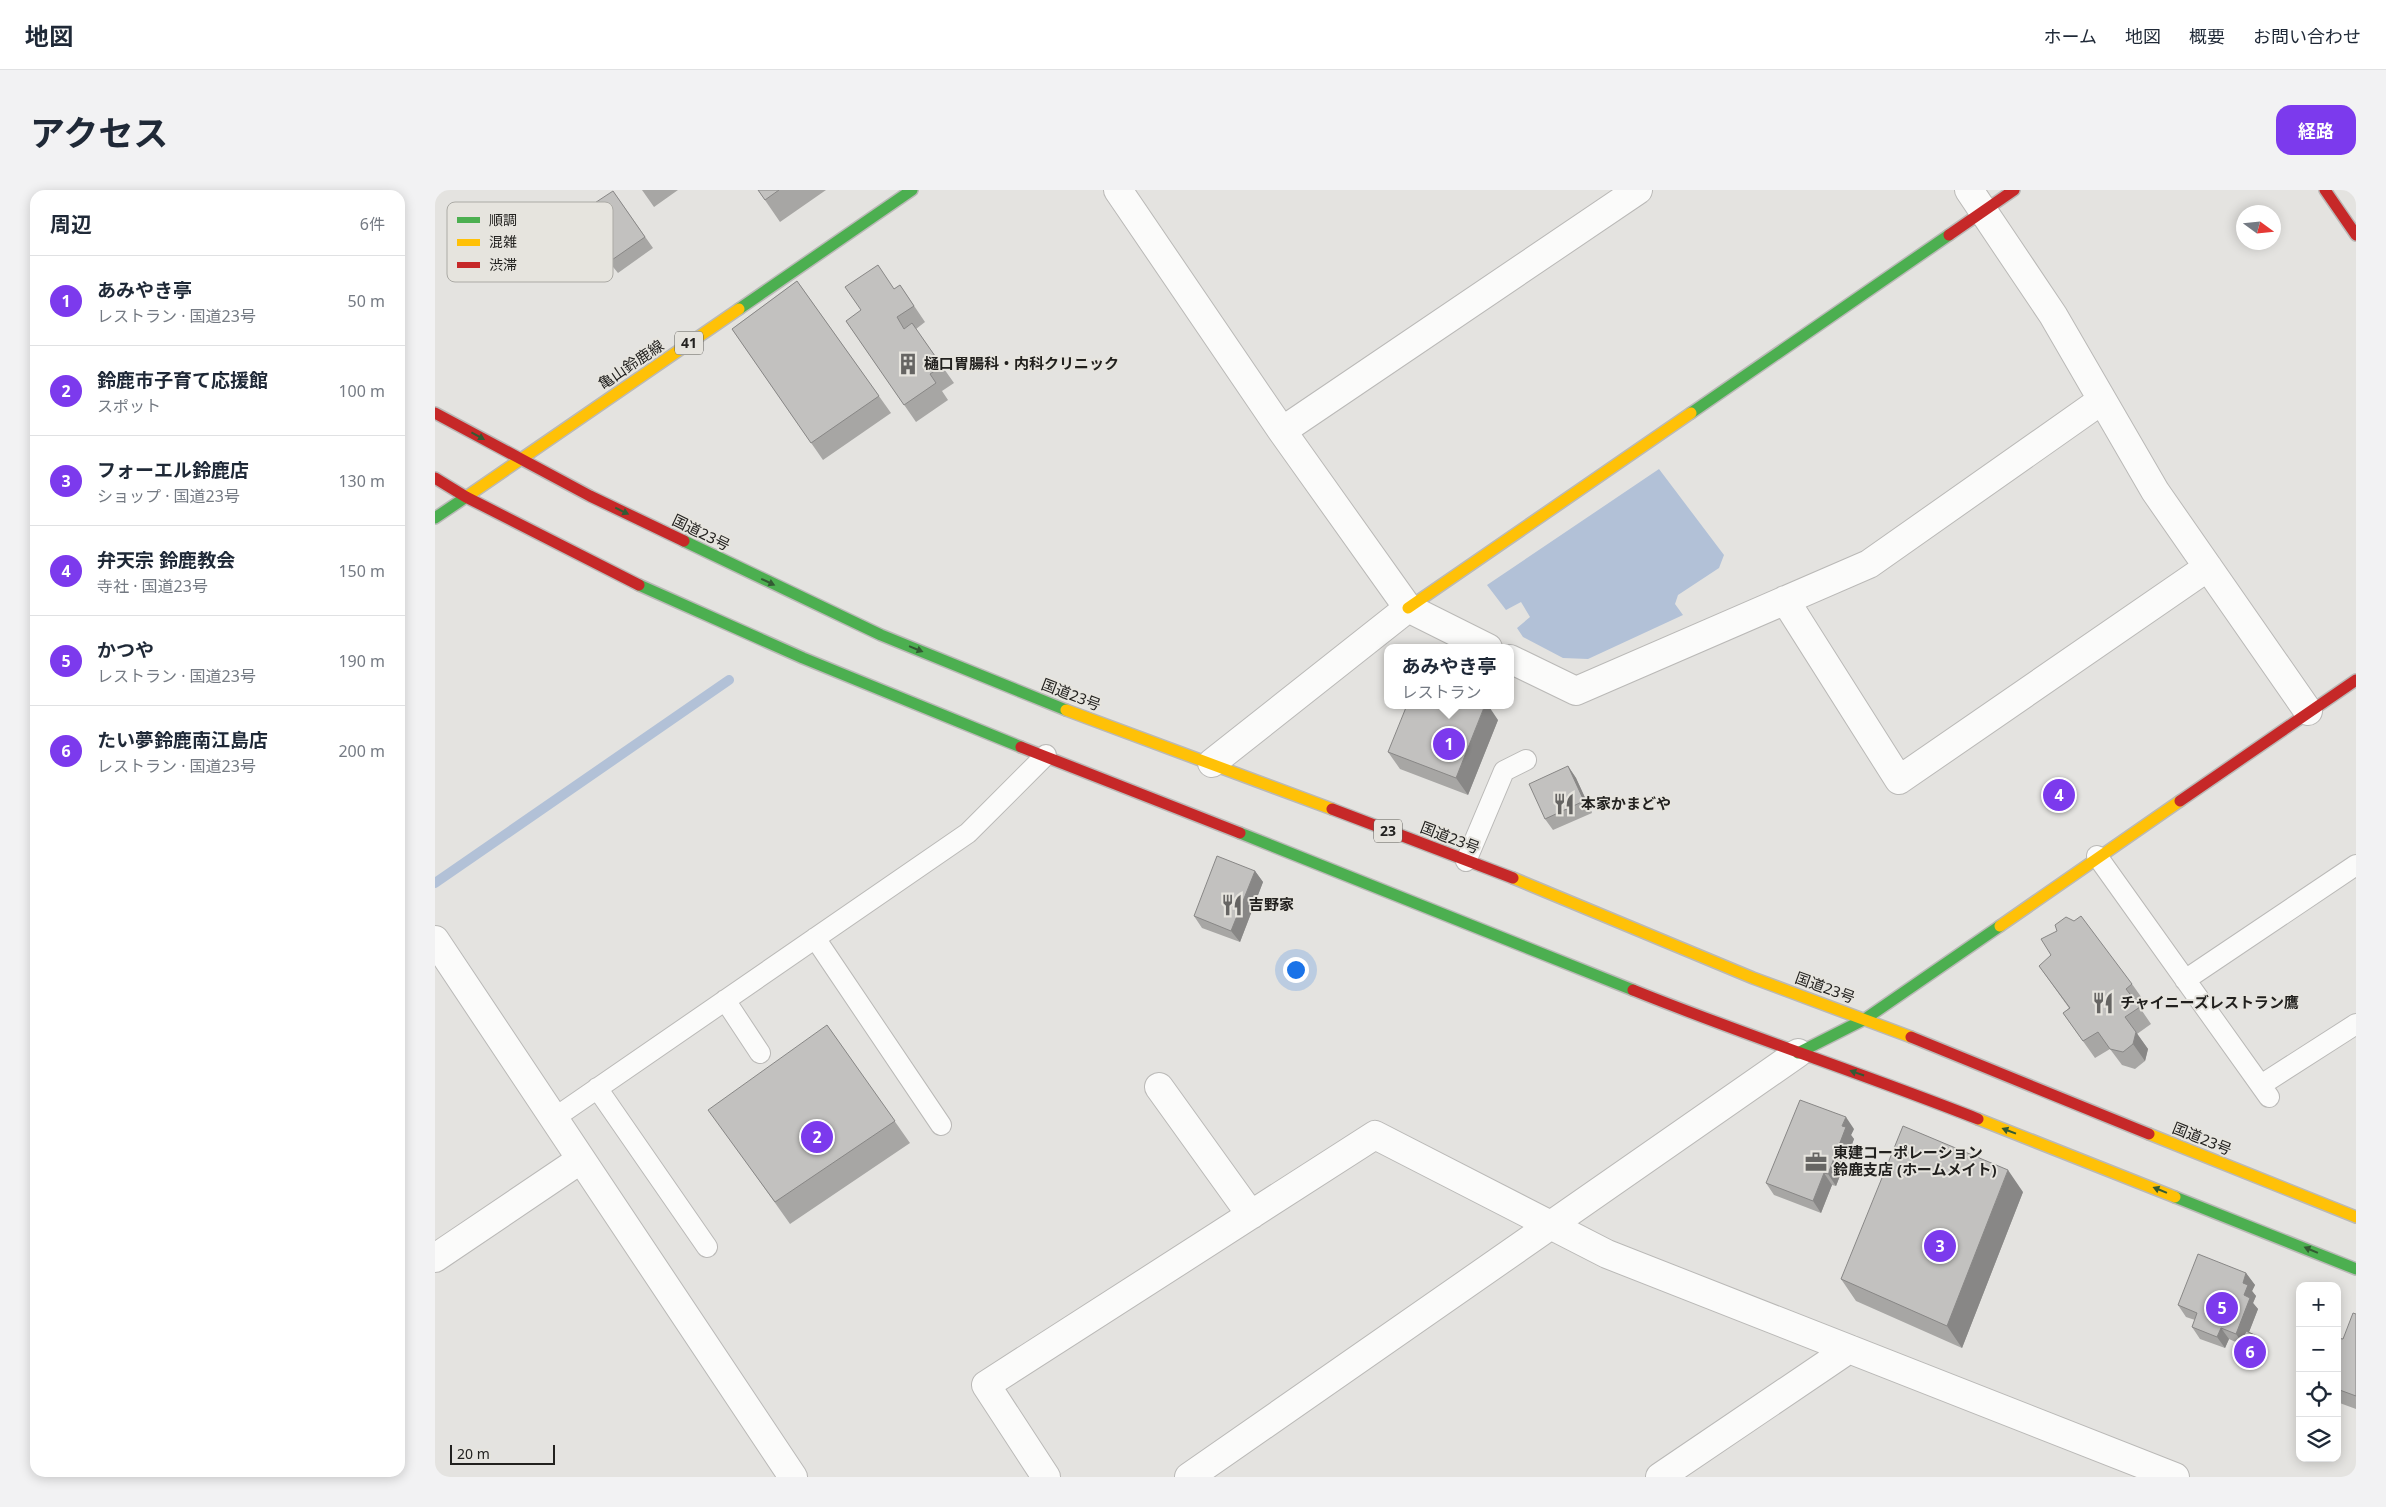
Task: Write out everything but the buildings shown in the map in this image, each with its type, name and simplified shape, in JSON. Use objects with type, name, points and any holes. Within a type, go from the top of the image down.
[{"type":"main road","name":"亀山鈴鹿線","points":[[435,518],[912,190]]},
{"type":"main road","points":[[1408,608],[1976,201],[2014,190]]},
{"type":"main road","points":[[2325,190],[2356,235]]},
{"type":"main road","name":"国道23号","points":[[435,413],[590,496],[881,635],[1063,709],[1212,762],[1530,885],[1753,978],[1865,1019],[2356,1217]]},
{"type":"main road","points":[[435,478],[466,497],[625,578],[902,700],[1046,755],[1711,1022],[1907,1091],[2356,1269]]},
{"type":"main road","points":[[1798,1053],[1865,1019],[2097,856],[2356,680]]},
{"type":"street","points":[[1118,190],[1282,431],[1408,608],[1480,644]]},
{"type":"street","points":[[1282,431],[1638,190]]},
{"type":"street","points":[[1976,201],[2053,315],[2155,491],[2308,711]]},
{"type":"street","points":[[1514,661],[1576,691],[1869,564],[2102,400]]},
{"type":"street","points":[[1785,600],[1899,780],[2207,567]]},
{"type":"street","points":[[1212,762],[1408,608]]},
{"type":"street","points":[[435,940],[793,1477]]},
{"type":"street","points":[[1189,1477],[1798,1053]]},
{"type":"street","points":[[1159,1087],[1251,1216]]},
{"type":"street","points":[[1046,1477],[986,1384],[1375,1135],[1607,1254],[2175,1477]]},
{"type":"street","points":[[435,1258],[580,1160]]},
{"type":"street","points":[[1660,1477],[1849,1349]]},
{"type":"street","points":[[2115,1477],[2137,1462]]},
{"type":"lane","points":[[553,1119],[968,834],[1046,755]]},
{"type":"lane","points":[[1466,861],[1504,771],[1526,760]]},
{"type":"lane","points":[[2097,856],[2265,1091],[2356,1024]]},
{"type":"lane","points":[[2185,980],[2356,865]]},
{"type":"lane","points":[[815,938],[941,1125]]},
{"type":"lane","points":[[725,1000],[760,1053]]},
{"type":"lane","points":[[597,1088],[707,1247]]},
{"type":"water","points":[[1659,469],[1724,555],[1719,568],[1678,595],[1675,604],[1683,615],[1588,659],[1563,658],[1523,637],[1517,628],[1530,617],[1521,602],[1506,610],[1487,585]]},
{"type":"waterway","points":[[435,883],[729,680]]},
{"type":"traffic: fast","points":[[739,309],[912,190]]},
{"type":"traffic: fast","points":[[1691,413],[1949,235]]},
{"type":"traffic: fast","points":[[435,518],[466,497]]},
{"type":"traffic: fast","points":[[684,541],[881,635],[1066,710]]},
{"type":"traffic: fast","points":[[639,585],[803,658],[1021,747]]},
{"type":"traffic: fast","points":[[1240,833],[1633,990]]},
{"type":"traffic: fast","points":[[1798,1053],[1865,1019],[2000,926]]},
{"type":"traffic: fast","points":[[2175,1197],[2356,1269]]},
{"type":"traffic: slow","points":[[466,497],[739,309]]},
{"type":"traffic: slow","points":[[1408,608],[1691,413]]},
{"type":"traffic: slow","points":[[1066,710],[1332,809]]},
{"type":"traffic: slow","points":[[2000,926],[2180,801]]},
{"type":"traffic: slow","points":[[1513,878],[1753,978],[1911,1037]]},
{"type":"traffic: slow","points":[[1978,1119],[2175,1197]]},
{"type":"traffic: slow","points":[[2149,1134],[2356,1217]]},
{"type":"traffic: jam","points":[[1949,235],[2014,190]]},
{"type":"traffic: jam","points":[[2325,190],[2356,235]]},
{"type":"traffic: jam","points":[[435,413],[590,496],[684,541]]},
{"type":"traffic: jam","points":[[435,478],[466,497],[639,585]]},
{"type":"traffic: jam","points":[[2180,801],[2356,680]]},
{"type":"traffic: jam","points":[[1021,747],[1240,833]]},
{"type":"traffic: jam","points":[[1332,809],[1513,878]]},
{"type":"traffic: jam","points":[[1633,990],[1978,1119]]},
{"type":"traffic: jam","points":[[1911,1037],[2149,1134]]},
{"type":"place","name":"樋口胃腸科・内科クリニック","points":[[908,364]]},
{"type":"place","name":"あみやき亭","points":[[1449,744]]},
{"type":"place","name":"弁天宗 鈴鹿教会","points":[[2059,795]]},
{"type":"place","name":"本家かまどや","points":[[1564,804]]},
{"type":"place","name":"吉野家","points":[[1232,905]]},
{"type":"place","name":"チャイニーズレストラン鷹","points":[[2103,1003]]},
{"type":"place","name":"鈴鹿市子育て応援館","points":[[817,1137]]},
{"type":"place","name":"東建コーポレーション 鈴鹿支店 (ホームメイト)","points":[[1816,1162]]},
{"type":"place","name":"フォーエル鈴鹿店","points":[[1940,1246]]},
{"type":"place","name":"かつや","points":[[2222,1308]]},
{"type":"place","name":"たい夢鈴鹿南江島店","points":[[2250,1352]]}]
